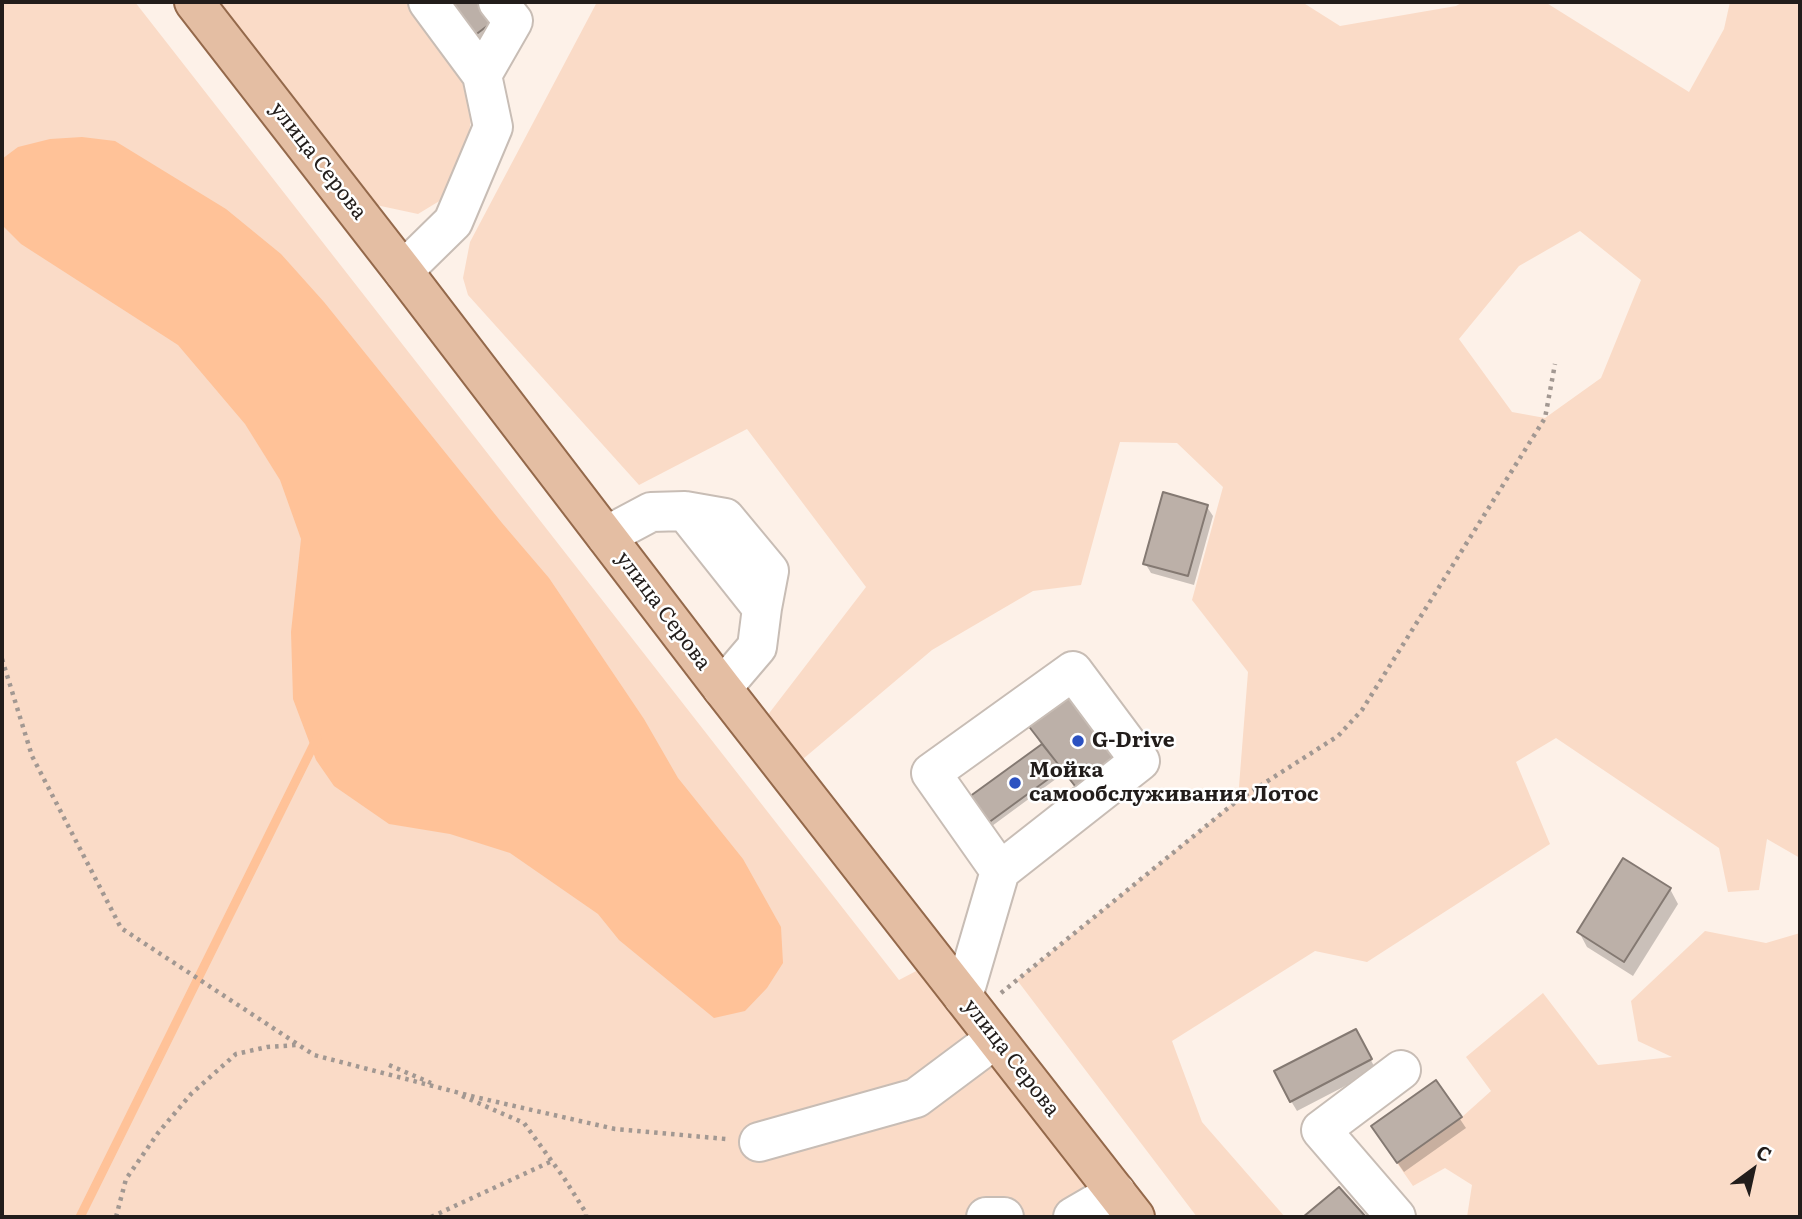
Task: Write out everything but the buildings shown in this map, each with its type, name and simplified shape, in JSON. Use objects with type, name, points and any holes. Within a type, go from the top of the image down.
[{"type":"main road","name":"улица Серова","points":[[194,2],[722,688],[1125,1205]]},
{"type":"lane","points":[[403,271],[453,222],[493,127],[482,75],[428,2]]},
{"type":"lane","points":[[482,75],[513,21],[498,2]]},
{"type":"lane","points":[[606,536],[651,512],[685,511],[762,608],[757,647],[722,688]]},
{"type":"lane","points":[[759,1142],[916,1098],[978,1017],[1000,871],[1140,761],[1073,671],[931,773],[1000,871]]},
{"type":"lane","points":[[1396,1217],[1321,1130],[1401,1070]]},
{"type":"lane","points":[[1073,1217],[1125,1205]]},
{"type":"lane","points":[[986,1217],[1004,1217]]},
{"type":"path","points":[[978,1017],[1238,800],[1338,736],[1362,710],[1545,418],[1555,364]]},
{"type":"path","points":[[2,659],[32,756],[121,928],[298,1045],[314,1055],[615,1129],[759,1142]]},
{"type":"path","points":[[116,1217],[126,1179],[158,1133],[191,1094],[236,1054],[267,1047],[298,1045]]},
{"type":"path","points":[[389,1065],[524,1123],[552,1161],[586,1217]]},
{"type":"path","points":[[431,1217],[552,1161]]},
{"type":"shaded area","points":[[2,2],[135,2],[899,980],[920,969],[1114,1217],[2,1217]]},
{"type":"shaded area","points":[[216,2],[409,2],[460,72],[471,119],[465,163],[446,197],[418,214],[376,205]]},
{"type":"shaded area","points":[[597,2],[1302,2],[1340,26],[1456,6],[1463,2],[1545,2],[1689,92],[1724,29],[1730,2],[1800,2],[1800,858],[1767,839],[1759,890],[1728,892],[1719,848],[1556,738],[1516,762],[1550,844],[1367,962],[1315,951],[1172,1041],[1202,1122],[1285,1217],[1197,1217],[1017,980],[1238,799],[1248,672],[1192,600],[1223,487],[1177,443],[1120,442],[1081,585],[1033,591],[932,650],[803,759],[767,716],[866,587],[747,429],[639,485],[468,295],[463,278],[470,242]],"holes":[[[1580,231],[1641,280],[1601,378],[1545,418],[1512,412],[1459,339],[1519,266]]]},
{"type":"shaded area","points":[[82,137],[115,141],[226,209],[281,254],[324,302],[549,578],[644,719],[678,778],[743,859],[781,927],[783,963],[767,988],[745,1011],[714,1018],[619,940],[598,914],[510,853],[450,834],[389,824],[334,786],[316,760],[293,699],[291,632],[301,539],[280,480],[245,424],[178,345],[21,244],[2,225],[2,159],[18,147],[50,139]]},
{"type":"shaded area","points":[[1705,931],[1766,943],[1800,933],[1800,1217],[1467,1217],[1472,1185],[1445,1168],[1413,1186],[1397,1163],[1462,1117],[1491,1091],[1466,1057],[1543,993],[1598,1065],[1672,1057],[1638,1041],[1631,1001]]},
{"type":"waterway","points":[[80,1217],[317,738]]},
{"type":"place","name":"G-Drive","points":[[1078,741]]},
{"type":"place","name":"Мойка самообслуживания Лотос","points":[[1015,783]]}]
